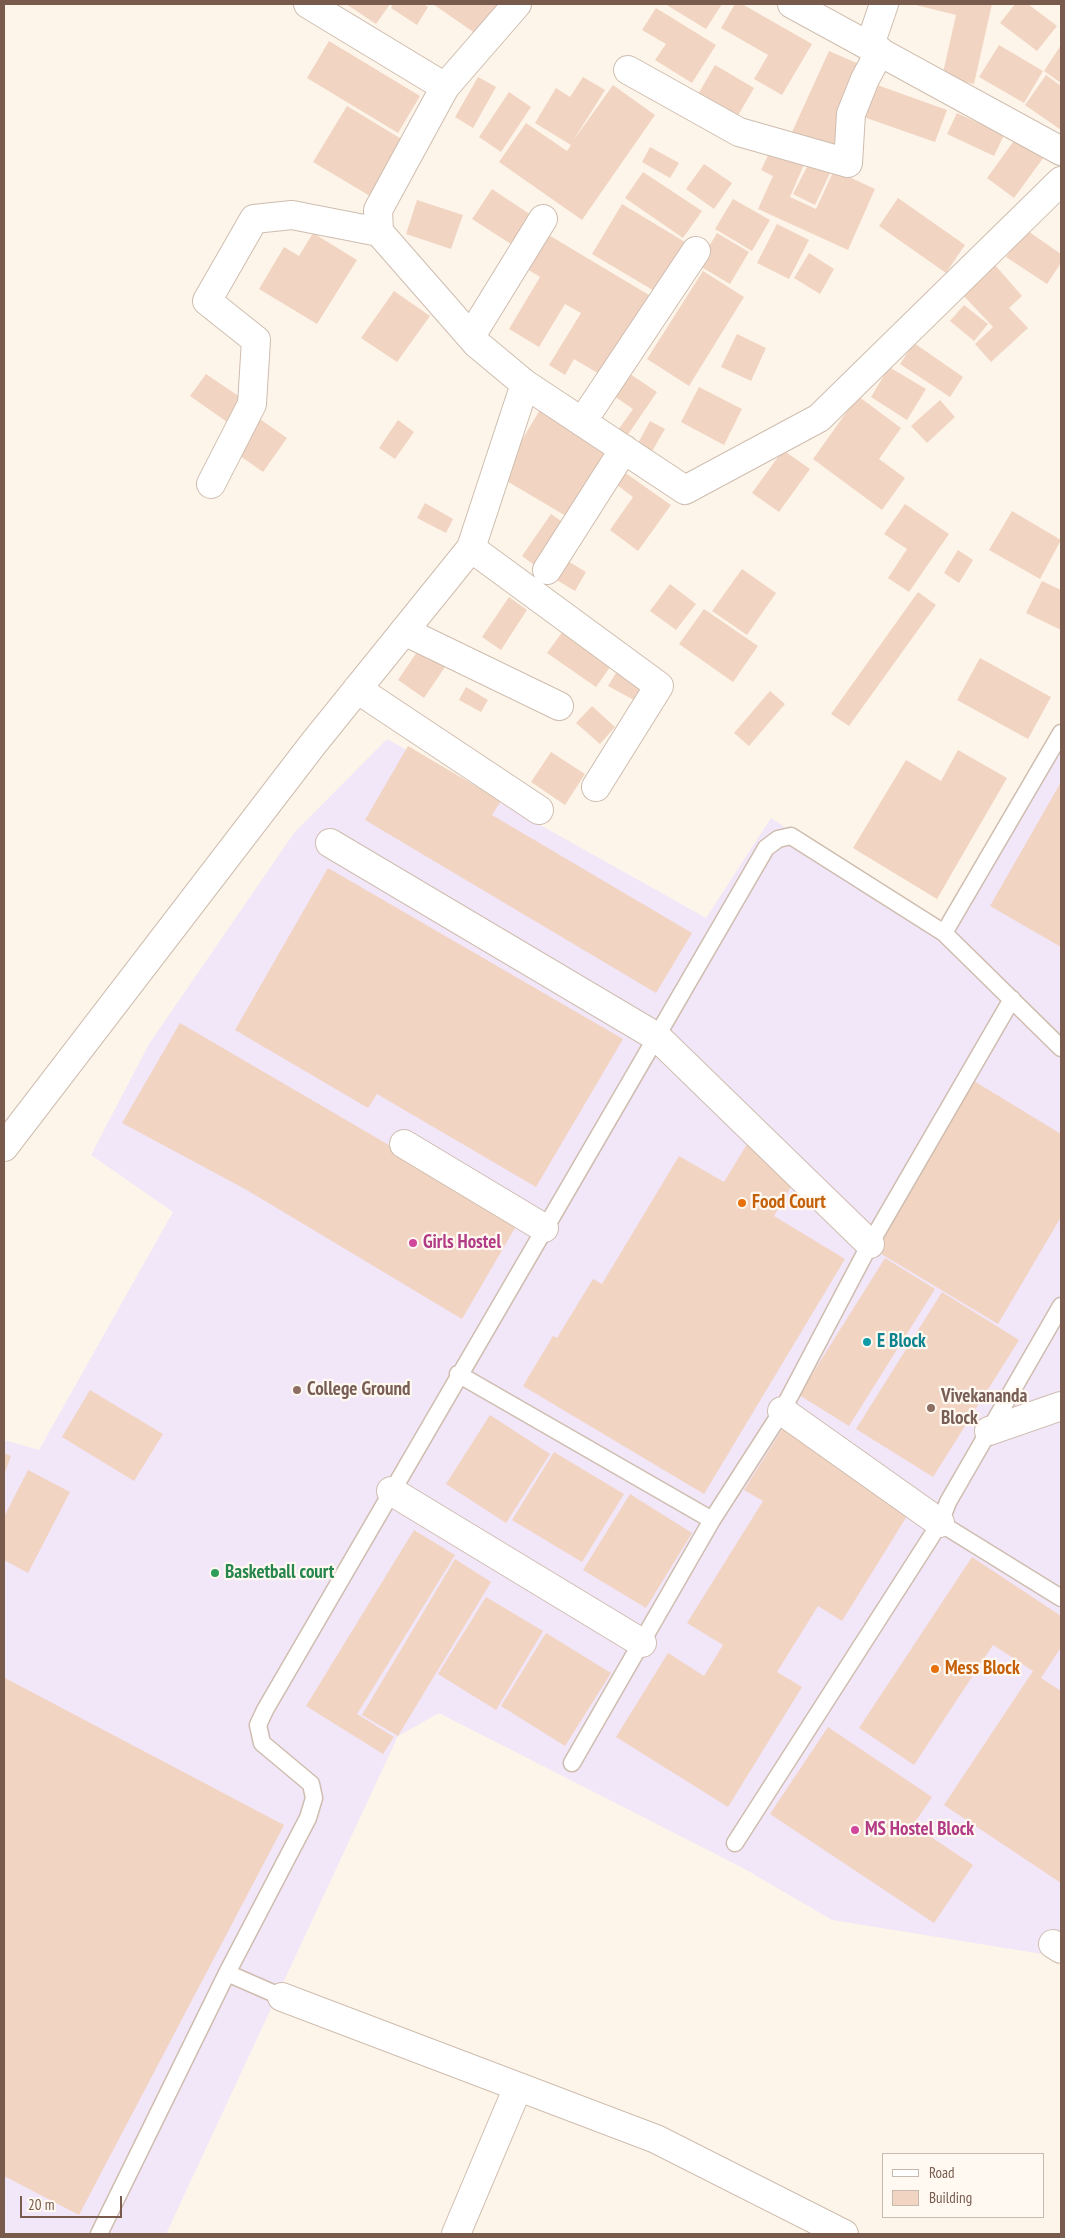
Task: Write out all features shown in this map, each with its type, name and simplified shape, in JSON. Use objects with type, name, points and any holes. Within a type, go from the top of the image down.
[{"type":"street","points":[[308,4],[445,87]]},
{"type":"street","points":[[379,232],[378,210],[445,87],[517,4]]},
{"type":"street","points":[[792,4],[1061,151]]},
{"type":"street","points":[[628,70],[739,132],[848,163],[851,114],[875,48],[884,4]]},
{"type":"street","points":[[211,484],[252,404],[256,340],[207,301],[254,219],[292,216],[379,232],[471,336],[524,384],[686,490],[819,418],[1061,181]]},
{"type":"street","points":[[471,336],[544,219]]},
{"type":"street","points":[[582,422],[696,251]]},
{"type":"street","points":[[4,1147],[357,689],[471,548],[524,384]]},
{"type":"street","points":[[547,570],[624,449]]},
{"type":"street","points":[[471,548],[659,686],[596,787]]},
{"type":"street","points":[[404,631],[559,706]]},
{"type":"street","points":[[357,689],[539,810]]},
{"type":"street","points":[[330,843],[658,1037],[870,1244]]},
{"type":"street","points":[[404,1144],[544,1228]]},
{"type":"street","points":[[990,1432],[1061,1406]]},
{"type":"street","points":[[782,1411],[940,1523]]},
{"type":"street","points":[[391,1491],[642,1643]]},
{"type":"street","points":[[282,1997],[656,2139],[844,2234]]},
{"type":"street","points":[[456,2234],[518,2087]]},
{"type":"lane","points":[[944,933],[1061,733]]},
{"type":"lane","points":[[99,2234],[227,1973],[308,1818],[314,1798],[312,1784],[262,1743],[258,1725],[458,1374],[658,1037],[766,848],[778,839],[792,836],[944,933],[1061,1048]]},
{"type":"lane","points":[[572,1763],[712,1520],[782,1411],[870,1244],[1012,999]]},
{"type":"lane","points":[[735,1843],[940,1523],[948,1502],[1061,1306]]},
{"type":"lane","points":[[458,1374],[712,1520]]},
{"type":"lane","points":[[940,1523],[1061,1598]]},
{"type":"lane","points":[[227,1973],[282,1997]]},
{"type":"shaded area","points":[[1061,733],[1061,1957],[832,1920],[743,1868],[439,1713],[398,1736],[166,2234],[4,2234],[4,1440],[39,1450],[173,1212],[91,1155],[149,1044],[294,833],[387,739],[706,918],[771,818],[944,933]]},
{"type":"building","points":[[346,4],[390,4],[376,24]]},
{"type":"building","points":[[393,4],[423,4],[428,7],[417,25],[391,8]]},
{"type":"building","points":[[433,4],[501,4],[479,36]]},
{"type":"building","points":[[665,4],[722,4],[706,29]]},
{"type":"building","points":[[735,4],[742,4],[812,44],[782,95],[754,79],[768,55],[721,28]]},
{"type":"building","points":[[912,4],[992,4],[974,84],[942,77],[956,15]]},
{"type":"building","points":[[1015,4],[1028,4],[1057,26],[1037,51],[1000,23]]},
{"type":"building","points":[[656,8],[716,45],[692,83],[655,60],[666,44],[642,30]]},
{"type":"building","points":[[329,41],[420,96],[398,133],[307,78]]},
{"type":"building","points":[[999,45],[1043,71],[1024,103],[979,77]]},
{"type":"building","points":[[1061,45],[1061,83],[1044,71]]},
{"type":"building","points":[[829,51],[868,68],[831,150],[792,132]]},
{"type":"building","points":[[715,65],[754,88],[736,119],[697,96]]},
{"type":"building","points":[[1046,75],[1061,86],[1061,130],[1025,105]]},
{"type":"building","points":[[478,77],[496,87],[473,128],[455,117]]},
{"type":"building","points":[[583,77],[605,90],[573,141],[613,85],[655,115],[582,220],[499,162],[526,123],[567,151],[571,145],[535,123],[556,88],[570,97]]},
{"type":"building","points":[[866,81],[947,110],[935,142],[855,114]]},
{"type":"building","points":[[509,92],[531,107],[501,152],[479,137]]},
{"type":"building","points":[[347,106],[408,143],[375,199],[313,162]]},
{"type":"building","points":[[957,113],[1004,135],[994,156],[947,134]]},
{"type":"building","points":[[1016,138],[1044,157],[1014,198],[987,178]]},
{"type":"building","points":[[650,147],[679,163],[670,178],[642,162]]},
{"type":"building","points":[[772,147],[805,162],[790,197],[816,209],[834,170],[875,189],[848,250],[758,209],[773,176],[761,170]]},
{"type":"building","points":[[812,157],[833,167],[815,205],[793,194]]},
{"type":"building","points":[[704,164],[732,183],[714,209],[686,189]]},
{"type":"building","points":[[643,172],[702,211],[683,238],[625,198]]},
{"type":"building","points":[[492,189],[534,217],[514,246],[472,219]]},
{"type":"building","points":[[898,198],[965,245],[946,273],[879,226]]},
{"type":"building","points":[[733,199],[770,220],[752,251],[715,229]]},
{"type":"building","points":[[417,200],[463,215],[451,249],[406,234]]},
{"type":"building","points":[[622,204],[685,242],[656,292],[592,254]]},
{"type":"building","points":[[777,224],[809,240],[789,279],[757,263]]},
{"type":"building","points":[[1025,229],[1061,254],[1061,263],[1047,284],[1006,257]]},
{"type":"building","points":[[313,233],[357,260],[317,324],[259,289],[284,247],[299,256]]},
{"type":"building","points":[[717,233],[749,252],[730,284],[698,265]]},
{"type":"building","points":[[547,234],[649,295],[601,375],[574,359],[565,375],[549,365],[581,313],[565,304],[539,347],[509,329],[540,277],[527,269]]},
{"type":"building","points":[[809,253],[834,269],[820,294],[794,278]]},
{"type":"building","points":[[995,265],[1022,296],[1009,308],[1028,328],[991,362],[975,344],[993,327],[962,294]]},
{"type":"building","points":[[703,271],[744,297],[689,386],[647,359]]},
{"type":"building","points":[[394,291],[430,316],[397,362],[361,338]]},
{"type":"building","points":[[964,305],[988,324],[974,341],[950,321]]},
{"type":"building","points":[[737,334],[766,348],[751,381],[721,367]]},
{"type":"building","points":[[914,343],[963,377],[950,397],[900,364]]},
{"type":"building","points":[[889,367],[926,389],[907,420],[871,397]]},
{"type":"building","points":[[627,372],[657,392],[627,436],[618,430],[633,409],[611,394]]},
{"type":"building","points":[[206,374],[243,399],[227,422],[190,396]]},
{"type":"building","points":[[699,387],[742,409],[724,445],[681,422]]},
{"type":"building","points":[[858,396],[901,428],[879,459],[905,478],[882,510],[813,459]]},
{"type":"building","points":[[940,400],[955,417],[927,443],[911,426]]},
{"type":"building","points":[[541,408],[612,450],[571,519],[500,477]]},
{"type":"building","points":[[257,417],[287,438],[263,472],[233,451]]},
{"type":"building","points":[[398,420],[414,432],[395,459],[379,448]]},
{"type":"building","points":[[650,421],[665,429],[651,453],[637,445]]},
{"type":"building","points":[[783,450],[810,469],[779,512],[752,493]]},
{"type":"building","points":[[617,467],[671,505],[638,551],[610,530],[633,497],[609,479]]},
{"type":"building","points":[[425,503],[453,519],[446,533],[417,518]]},
{"type":"building","points":[[905,504],[949,534],[909,592],[888,578],[907,549],[884,534]]},
{"type":"building","points":[[1012,511],[1061,540],[1040,579],[989,550]]},
{"type":"building","points":[[551,514],[571,528],[541,570],[522,556]]},
{"type":"building","points":[[958,550],[973,560],[959,583],[944,573]]},
{"type":"building","points":[[561,557],[586,572],[575,591],[550,576]]},
{"type":"building","points":[[742,569],[776,593],[747,635],[712,611]]},
{"type":"building","points":[[1042,581],[1061,590],[1061,630],[1026,613]]},
{"type":"building","points":[[670,584],[696,604],[676,630],[650,611]]},
{"type":"building","points":[[918,592],[936,605],[849,726],[831,714]]},
{"type":"building","points":[[509,597],[527,610],[501,650],[482,637]]},
{"type":"building","points":[[704,609],[758,646],[733,682],[679,644]]},
{"type":"building","points":[[566,627],[615,660],[596,687],[547,653]]},
{"type":"building","points":[[419,649],[445,667],[424,698],[398,680]]},
{"type":"building","points":[[980,658],[1051,697],[1028,739],[957,700]]},
{"type":"building","points":[[619,668],[644,682],[634,700],[608,686]]},
{"type":"building","points":[[466,687],[488,700],[481,712],[459,700]]},
{"type":"building","points":[[770,691],[785,704],[749,746],[734,733]]},
{"type":"building","points":[[592,706],[615,727],[600,744],[576,723]]},
{"type":"building","points":[[408,746],[501,801],[492,815],[692,933],[656,993],[365,820]]},
{"type":"building","points":[[958,750],[1007,778],[937,899],[853,848],[906,760],[941,781]]},
{"type":"building","points":[[551,752],[585,774],[565,805],[531,782]]},
{"type":"building","points":[[1061,782],[1061,947],[990,906]]},
{"type":"building","points":[[328,868],[623,1039],[536,1187],[377,1094],[368,1108],[235,1030]]},
{"type":"building","points":[[180,1023],[519,1221],[462,1319],[245,1189],[122,1123]]},
{"type":"building","points":[[974,1081],[1061,1134],[1061,1217],[998,1324],[873,1249]]},
{"type":"building","points":[[755,1131],[806,1161],[774,1216],[845,1259],[704,1494],[523,1386],[553,1336],[557,1338],[593,1279],[602,1284],[679,1156],[724,1182]]},
{"type":"building","name":"E Block","points":[[885,1258],[935,1289],[849,1426],[799,1395]]},
{"type":"building","name":"Vivekananda Block","points":[[942,1292],[1019,1340],[933,1477],[856,1429]]},
{"type":"building","points":[[90,1390],[163,1434],[134,1481],[62,1437]]},
{"type":"building","points":[[490,1415],[550,1454],[506,1523],[446,1484]]},
{"type":"building","points":[[783,1428],[912,1508],[842,1621],[818,1606],[777,1672],[802,1687],[728,1807],[616,1737],[668,1653],[704,1676],[723,1645],[687,1623],[763,1501],[744,1490]]},
{"type":"building","points":[[554,1452],[624,1494],[582,1562],[512,1520]]},
{"type":"building","points":[[4,1453],[11,1456],[4,1475]]},
{"type":"building","points":[[28,1470],[70,1492],[28,1573],[4,1560],[4,1517]]},
{"type":"building","points":[[630,1494],[692,1533],[646,1608],[583,1570]]},
{"type":"building","points":[[414,1530],[455,1555],[357,1714],[394,1737],[383,1754],[306,1706]]},
{"type":"building","points":[[972,1557],[1061,1616],[1061,1647],[1041,1678],[1061,1691],[1061,1883],[944,1805],[1033,1671],[993,1645],[914,1765],[859,1728]]},
{"type":"building","points":[[455,1559],[491,1582],[398,1736],[362,1715]]},
{"type":"building","points":[[486,1597],[543,1631],[496,1710],[438,1674]]},
{"type":"building","points":[[546,1633],[611,1673],[565,1746],[501,1706]]},
{"type":"building","points":[[5,1678],[284,1825],[79,2215],[4,2176]]},
{"type":"building","points":[[828,1727],[932,1797],[913,1825],[973,1865],[934,1923],[770,1814]]},
{"type":"place","name":"Food Court","points":[[742,1203]]},
{"type":"place","name":"Girls Hostel","points":[[413,1243]]},
{"type":"place","name":"E Block","points":[[867,1342]]},
{"type":"place","name":"College Ground","points":[[297,1390]]},
{"type":"place","name":"Vivekananda Block","points":[[931,1408]]},
{"type":"place","name":"Basketball court","points":[[215,1573]]},
{"type":"place","name":"Mess Block","points":[[935,1669]]},
{"type":"place","name":"MS Hostel Block","points":[[855,1830]]}]
